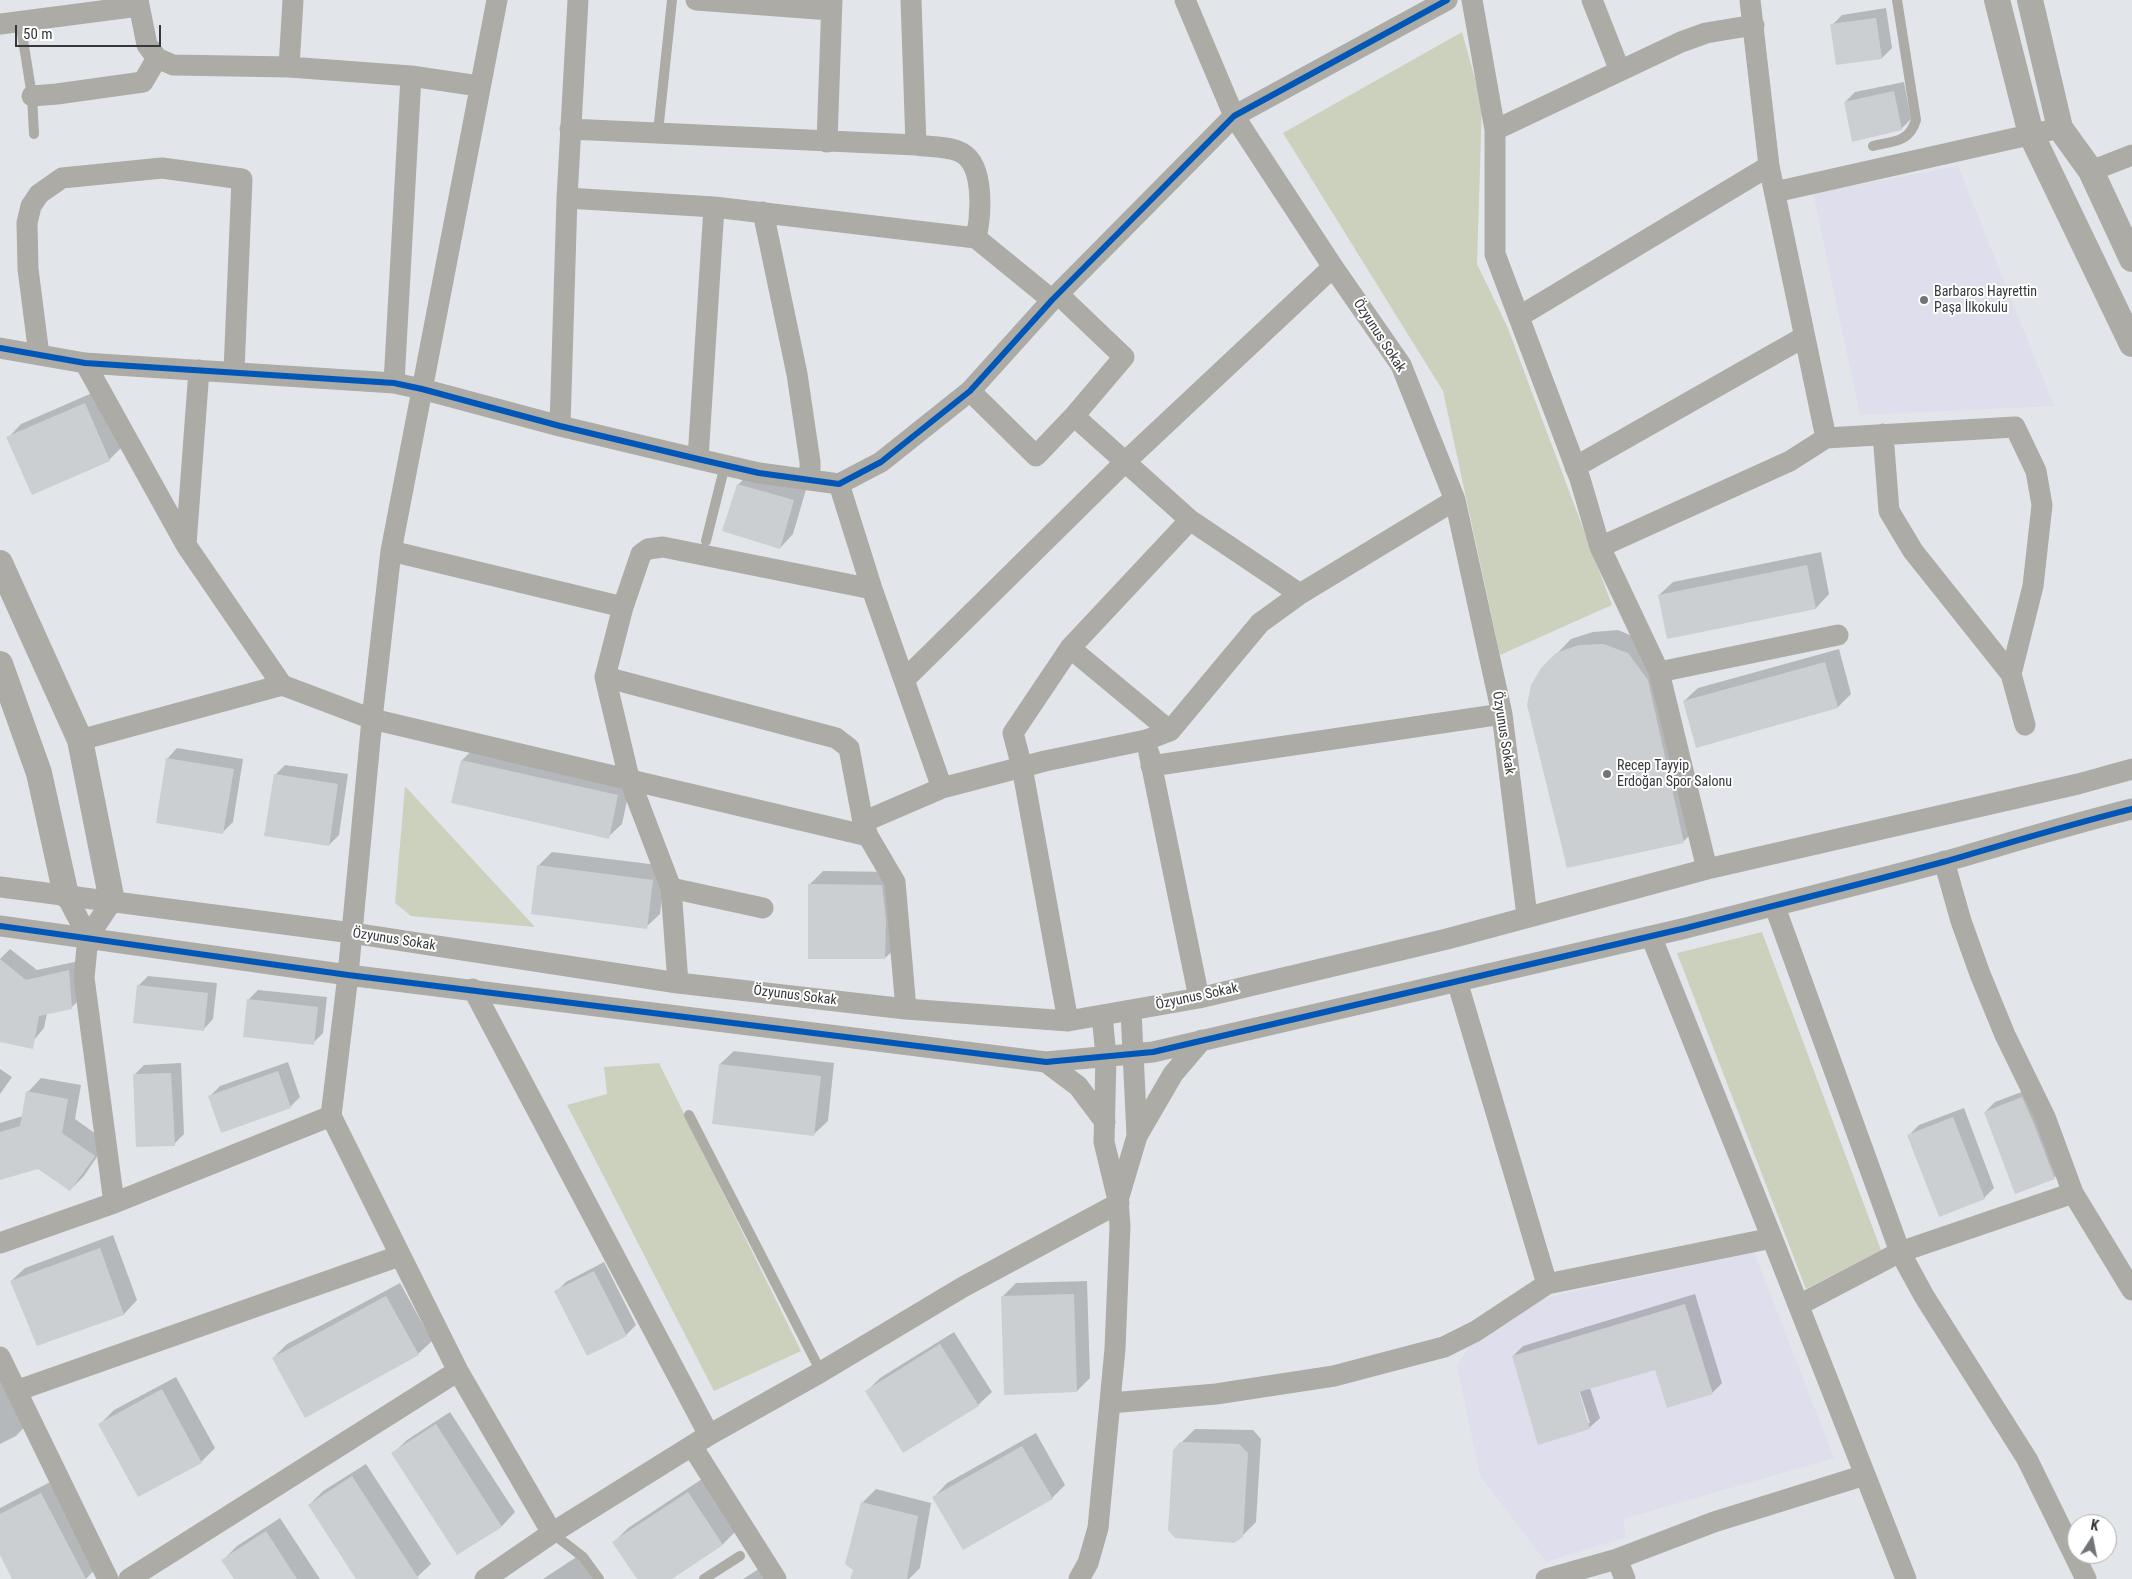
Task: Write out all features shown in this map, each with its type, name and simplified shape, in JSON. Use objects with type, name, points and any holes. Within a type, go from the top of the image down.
[{"type":"street","points":[[288,67],[293,0]]},
{"type":"street","points":[[497,0],[391,550],[372,718],[348,975],[331,1116],[399,1256],[458,1371],[552,1532]]},
{"type":"street","points":[[560,426],[567,198],[578,0]]},
{"type":"street","points":[[696,0],[832,5],[826,142]]},
{"type":"street","points":[[911,0],[916,146]]},
{"type":"street","name":"Özyunus Sokak","points":[[0,887],[352,933],[678,984],[906,1009],[1068,1021],[1199,998],[1447,939],[1527,916],[1502,714],[1455,500],[1401,365],[1333,267],[1234,116],[1185,0]]},
{"type":"street","points":[[0,348],[85,363],[234,371],[394,383],[698,459],[839,484],[881,462],[970,391],[1055,297],[1234,116],[1447,0]]},
{"type":"street","points":[[1472,0],[1495,130],[1495,254],[1580,479],[1600,547],[1659,672],[1707,869]]},
{"type":"street","points":[[1592,0],[1620,71]]},
{"type":"street","points":[[1750,0],[1769,166],[1826,438]]},
{"type":"street","points":[[1997,0],[2031,134],[2132,344]]},
{"type":"street","points":[[2030,0],[2060,128],[2091,171],[2132,259]]},
{"type":"street","points":[[10,22],[138,3],[147,45],[157,58],[173,65],[288,67],[411,76],[480,86]]},
{"type":"street","points":[[1495,130],[1706,32],[1754,25]]},
{"type":"street","points":[[32,96],[143,82],[157,58]]},
{"type":"street","points":[[394,383],[411,76]]},
{"type":"street","points":[[1775,192],[2060,128]]},
{"type":"street","points":[[570,129],[916,146],[961,152],[969,158],[976,169],[979,224],[976,238]]},
{"type":"street","points":[[2091,171],[2132,155]]},
{"type":"street","points":[[1520,316],[1769,166]]},
{"type":"street","points":[[39,355],[28,268],[27,223],[31,206],[39,194],[62,178],[162,168],[242,179],[234,371]]},
{"type":"street","points":[[567,198],[714,206],[976,238],[1055,297],[1124,357],[1074,416],[1036,456],[970,391]]},
{"type":"street","points":[[698,459],[714,206]]},
{"type":"street","points":[[763,212],[795,365],[810,462],[810,480]]},
{"type":"street","points":[[904,680],[1125,462],[1333,267]]},
{"type":"street","points":[[1575,467],[1804,337]]},
{"type":"street","points":[[85,363],[186,545],[282,684],[372,718],[629,778],[865,829],[942,788],[1022,767],[1146,740],[1170,731],[1260,623],[1300,594],[1455,500]]},
{"type":"street","points":[[186,545],[199,370]]},
{"type":"street","points":[[1074,416],[1190,520],[1300,594]]},
{"type":"street","points":[[1600,547],[1790,461],[1826,438],[2015,427],[2036,471],[2042,505],[2033,586],[2011,674]]},
{"type":"street","points":[[1883,434],[1889,511],[1913,551],[2011,674],[2026,725]]},
{"type":"street","points":[[839,484],[872,589],[942,788]]},
{"type":"street","points":[[1068,1021],[1022,767],[1013,733],[1070,648],[1190,520]]},
{"type":"street","points":[[678,984],[671,888],[629,778],[605,678],[623,606],[641,554],[648,549],[663,547],[872,589]]},
{"type":"street","points":[[391,550],[623,606]]},
{"type":"street","points":[[0,563],[80,740],[112,901],[88,937],[84,978],[114,1203]]},
{"type":"street","points":[[1659,672],[1838,635]]},
{"type":"street","points":[[1070,648],[1170,731]]},
{"type":"street","points":[[0,664],[39,773],[66,895],[88,937]]},
{"type":"street","points":[[605,678],[836,738],[849,748],[865,829],[894,882],[906,1009]]},
{"type":"street","points":[[80,740],[282,684]]},
{"type":"street","points":[[1151,766],[1502,714]]},
{"type":"street","points":[[1146,740],[1199,998]]},
{"type":"street","points":[[1527,916],[1707,869],[2078,784],[2132,769]]},
{"type":"street","points":[[0,926],[348,975],[473,989],[1046,1062],[1153,1052],[1652,936],[1775,907],[2056,828],[2132,809]]},
{"type":"street","points":[[1944,861],[1980,974],[2005,1035],[2045,1117],[2073,1193],[2132,1290]]},
{"type":"street","points":[[671,888],[763,908]]},
{"type":"street","points":[[1775,907],[1900,1252],[1924,1296],[2026,1459],[2086,1579]]},
{"type":"street","points":[[1652,936],[1906,1579]]},
{"type":"street","points":[[1457,981],[1547,1284]]},
{"type":"street","points":[[473,989],[701,1440],[776,1579]]},
{"type":"street","points":[[1131,1010],[1137,1136]]},
{"type":"street","points":[[1085,1578],[1098,1528],[1115,1350],[1120,1226],[1118,1202],[1104,1142],[1106,1056],[1102,1015]]},
{"type":"street","points":[[485,1579],[552,1532],[701,1440],[821,1372],[963,1287],[1118,1202],[1137,1136],[1173,1074],[1202,1040]]},
{"type":"street","points":[[1046,1062],[1078,1086],[1105,1122]]},
{"type":"street","points":[[0,1243],[114,1203],[331,1116]]},
{"type":"street","points":[[1798,1305],[1900,1252],[2073,1193]]},
{"type":"street","points":[[1110,1402],[1216,1394],[1334,1376],[1444,1346],[1476,1330],[1547,1284],[1772,1238]]},
{"type":"street","points":[[16,1391],[399,1256]]},
{"type":"street","points":[[0,1357],[108,1579]]},
{"type":"street","points":[[129,1579],[458,1371]]},
{"type":"street","points":[[1546,1579],[1621,1569],[1714,1522],[1865,1475]]},
{"type":"lane","points":[[658,132],[672,0]]},
{"type":"lane","points":[[1873,146],[1904,139],[1911,131],[1916,120],[1897,0]]},
{"type":"lane","points":[[10,22],[32,96],[34,134]]},
{"type":"lane","points":[[706,541],[725,465]]},
{"type":"lane","points":[[689,1115],[821,1372]]},
{"type":"lane","points":[[552,1532],[583,1557],[598,1579]]},
{"type":"lane","points":[[704,1579],[740,1556]]},
{"type":"shaded area","name":"Barbaros Hayrettin Paşa İlkokulu","points":[[1958,166],[2054,406],[1860,415],[1813,193]]},
{"type":"shaded area","points":[[1754,1252],[1834,1458],[1623,1519],[1626,1537],[1546,1562],[1480,1476],[1457,1366],[1469,1346],[1532,1301]]},
{"type":"green space","points":[[1462,32],[1482,104],[1477,264],[1507,326],[1612,605],[1500,655],[1443,391],[1283,133]]},
{"type":"green space","points":[[405,786],[535,927],[411,916],[395,903]]},
{"type":"green space","points":[[1762,932],[1881,1250],[1806,1289],[1677,953]]},
{"type":"green space","points":[[659,1063],[801,1351],[714,1391],[567,1105],[607,1094],[604,1067]]},
{"type":"building","points":[[1876,18],[1882,59],[1836,65],[1830,24]]},
{"type":"building","points":[[1894,91],[1902,130],[1852,142],[1844,102]]},
{"type":"building","points":[[85,403],[110,461],[32,495],[6,437]]},
{"type":"building","points":[[737,484],[794,500],[780,549],[722,531]]},
{"type":"building","points":[[1807,565],[1816,609],[1667,639],[1658,595]]},
{"type":"building","name":"Recep Tayyip Erdoğan Spor Salonu","points":[[1603,644],[1628,653],[1648,680],[1684,843],[1567,868],[1527,705],[1531,685],[1541,668],[1556,653],[1579,645]]},
{"type":"building","points":[[1825,662],[1838,708],[1696,748],[1683,701]]},
{"type":"building","points":[[166,758],[234,769],[223,834],[156,823]]},
{"type":"building","points":[[461,760],[618,795],[609,839],[451,803]]},
{"type":"building","points":[[274,774],[338,784],[329,846],[264,836]]},
{"type":"building","points":[[537,865],[653,880],[647,929],[531,914]]},
{"type":"building","points":[[808,884],[882,885],[886,920],[885,959],[808,959]]},
{"type":"building","points":[[0,959],[26,980],[69,970],[72,1009],[39,1016],[33,1049],[0,1042]]},
{"type":"building","points":[[137,985],[208,993],[204,1031],[133,1023]]},
{"type":"building","points":[[247,999],[318,1007],[314,1045],[243,1037]]},
{"type":"building","points":[[719,1064],[821,1076],[814,1136],[712,1124]]},
{"type":"building","points":[[278,1071],[291,1108],[221,1133],[208,1096]]},
{"type":"building","points":[[171,1073],[175,1146],[136,1147],[133,1074]]},
{"type":"building","points":[[26,1091],[68,1099],[62,1133],[95,1156],[70,1191],[38,1169],[0,1180],[0,1132],[20,1126]]},
{"type":"building","points":[[2022,1097],[2055,1179],[2015,1194],[1984,1112]]},
{"type":"building","points":[[1953,1117],[1985,1199],[1939,1217],[1907,1135]]},
{"type":"building","points":[[100,1248],[124,1315],[37,1346],[10,1281]]},
{"type":"building","points":[[594,1271],[627,1336],[587,1356],[554,1291]]},
{"type":"building","points":[[1074,1294],[1077,1392],[1004,1395],[1001,1296]]},
{"type":"building","points":[[386,1296],[419,1355],[305,1418],[272,1358]]},
{"type":"building","points":[[1685,1304],[1713,1394],[1667,1408],[1655,1370],[1579,1392],[1590,1429],[1538,1445],[1512,1356]]},
{"type":"building","points":[[940,1344],[979,1406],[903,1453],[865,1391]]},
{"type":"building","points":[[162,1389],[202,1463],[138,1497],[98,1424]]},
{"type":"building","points":[[436,1424],[502,1527],[457,1555],[391,1453]]},
{"type":"building","points":[[1180,1442],[1239,1444],[1248,1453],[1243,1537],[1234,1543],[1175,1538],[1168,1530],[1173,1450]]},
{"type":"building","points":[[1022,1446],[1053,1499],[963,1550],[932,1497]]},
{"type":"building","points":[[352,1476],[419,1579],[356,1579],[308,1505]]},
{"type":"building","points":[[688,1492],[723,1545],[672,1579],[637,1579],[612,1542]]},
{"type":"building","points":[[41,1493],[86,1579],[12,1579],[0,1555],[0,1514]]},
{"type":"building","points":[[861,1502],[918,1516],[907,1579],[850,1579],[853,1570],[845,1564]]},
{"type":"building","points":[[266,1531],[297,1579],[234,1579],[221,1560]]},
{"type":"cycle path","points":[[0,348],[85,363],[394,383],[560,426],[759,473],[839,484],[881,462],[970,391],[1052,300],[1234,116],[1447,0]]},
{"type":"cycle path","points":[[0,926],[348,975],[1046,1062],[1153,1052],[1686,928],[1911,871],[2132,809]]},
{"type":"place","name":"Barbaros Hayrettin Paşa İlkokulu","points":[[1924,300]]},
{"type":"place","name":"Recep Tayyip Erdoğan Spor Salonu","points":[[1607,774]]}]
